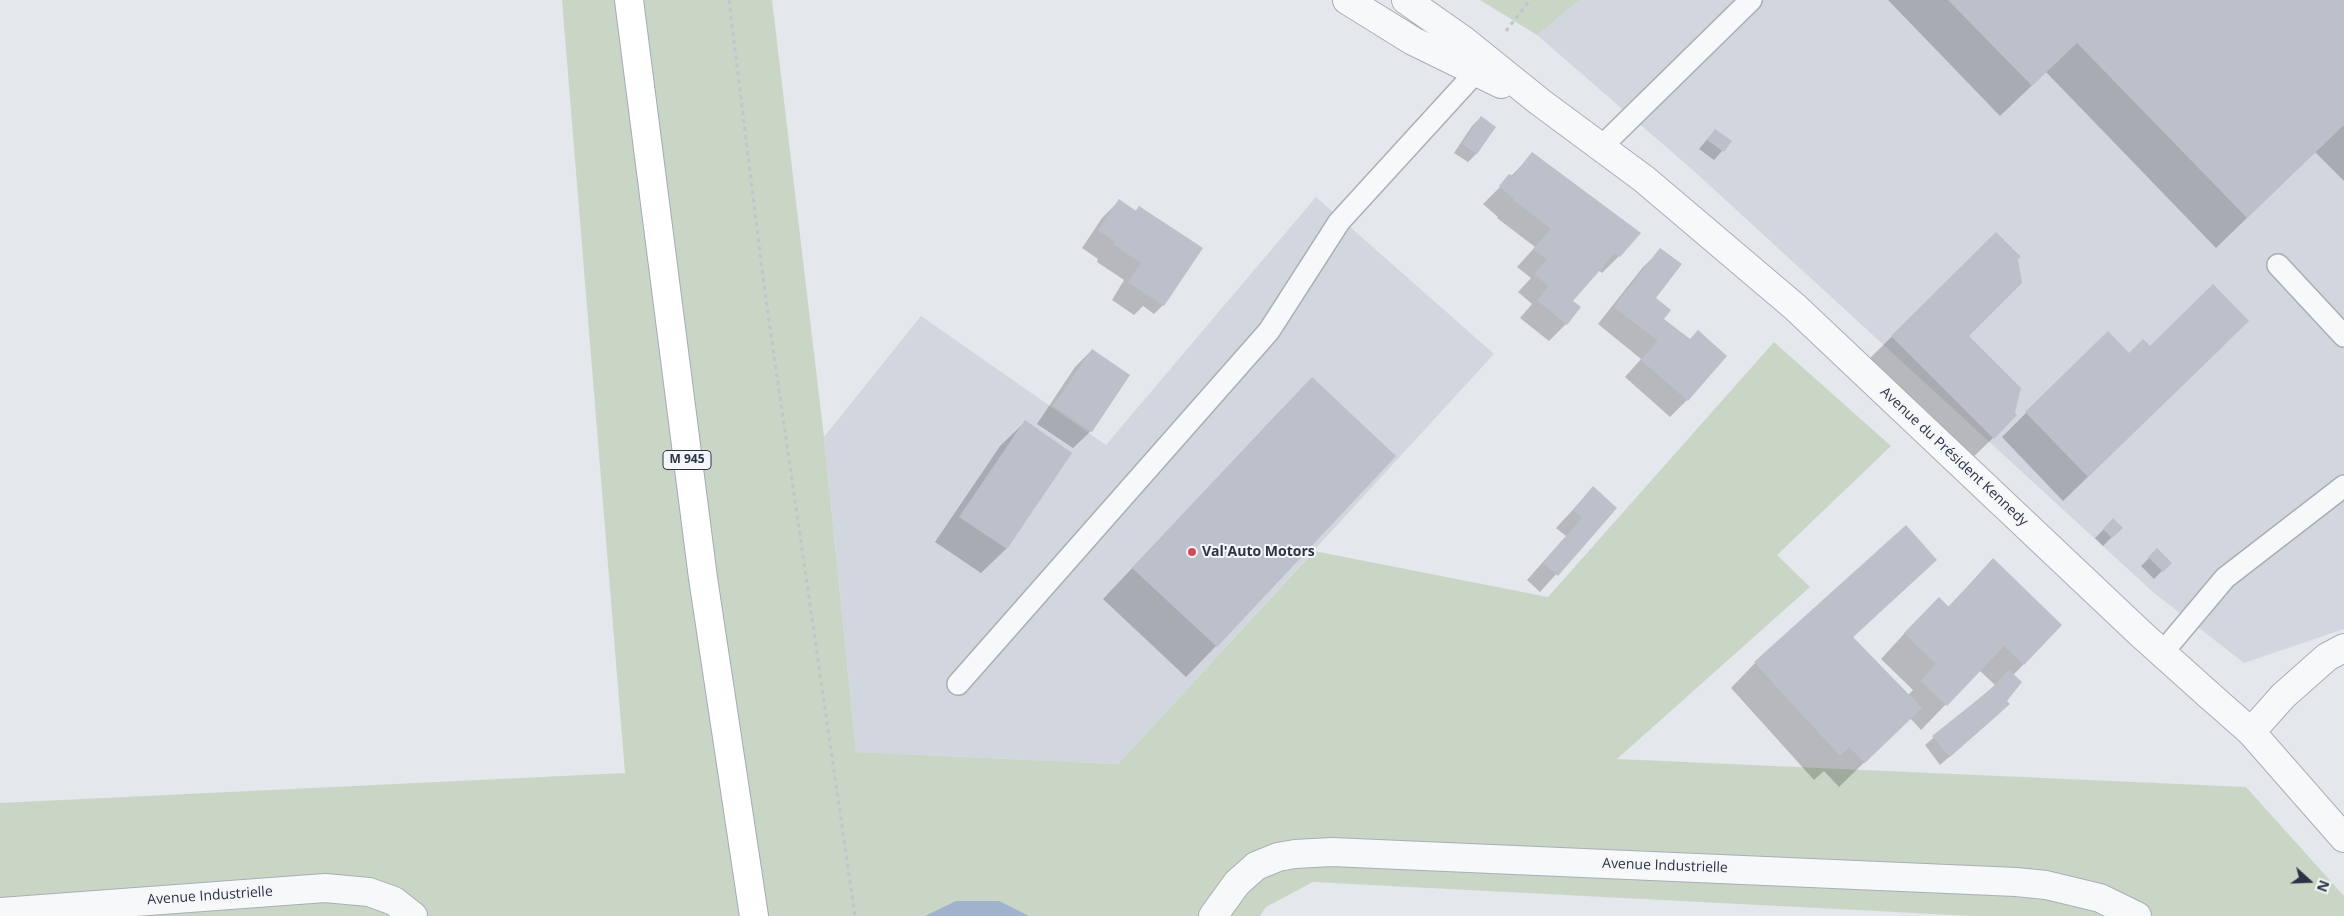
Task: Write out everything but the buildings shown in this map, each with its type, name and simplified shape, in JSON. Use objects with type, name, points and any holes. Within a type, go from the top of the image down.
[{"type":"main road","name":"M 945","points":[[629,1],[702,578],[754,916]]},
{"type":"street","name":"Avenue du Président Kennedy","points":[[1347,0],[1412,41],[1540,102]]},
{"type":"street","name":"Avenue du Président Kennedy","points":[[1406,0],[1463,40],[1540,102],[1644,179],[1795,307],[2162,653],[2251,732],[2344,838]]},
{"type":"street","points":[[2251,732],[2298,683],[2328,657],[2344,648]]},
{"type":"street","name":"Avenue Industrielle","points":[[1213,916],[1237,882],[1261,863],[1278,856],[1332,852],[2016,882],[2046,885],[2100,898],[2137,916]]},
{"type":"street","name":"Avenue Industrielle","points":[[0,912],[326,888],[369,892],[394,901],[413,916]]},
{"type":"lane","points":[[1601,147],[1751,0]]},
{"type":"lane","points":[[958,684],[1270,330],[1339,222],[1476,72]]},
{"type":"lane","points":[[2278,265],[2344,336]]},
{"type":"lane","points":[[2162,653],[2225,578],[2344,486]]},
{"type":"path","points":[[729,0],[764,286],[855,916]]},
{"type":"shaded area","points":[[1580,0],[2344,0],[2344,629],[2244,663],[2154,593],[1695,172],[1537,35]]},
{"type":"shaded area","points":[[1316,197],[1494,354],[1118,764],[856,752],[824,437],[921,316],[1106,445]]},
{"type":"green space","points":[[562,0],[772,0],[824,437],[856,752],[1118,764],[1314,551],[1548,597],[1774,342],[1891,446],[1777,555],[1810,587],[1617,759],[2246,787],[2344,896],[2344,916],[1973,916],[1313,882],[1266,907],[1260,916],[0,916],[0,803],[625,773]]},
{"type":"green space","points":[[1480,0],[1580,0],[1537,35]]},
{"type":"water","points":[[956,901],[999,901],[1029,916],[925,916]]},
{"type":"place","name":"Val'Auto Motors","points":[[1192,552]]}]
